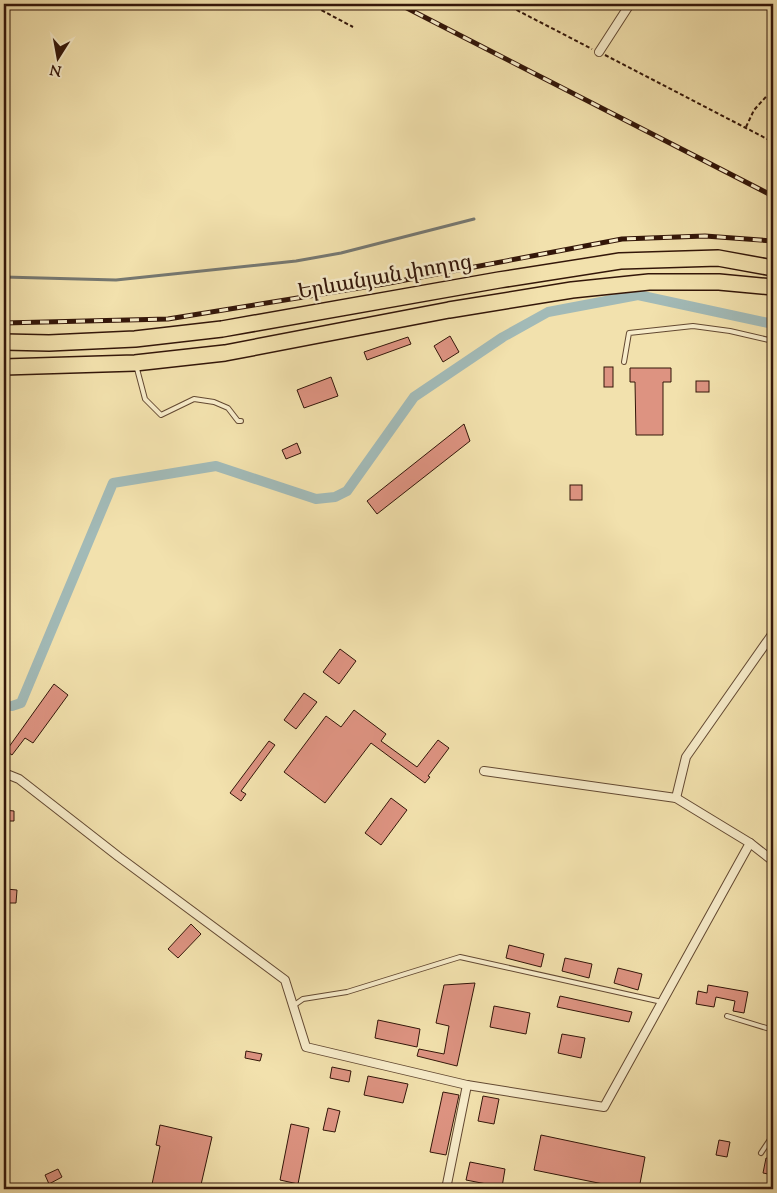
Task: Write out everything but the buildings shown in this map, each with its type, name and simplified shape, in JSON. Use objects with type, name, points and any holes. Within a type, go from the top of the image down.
[{"type":"highway","name":"Երևանյան փողոց","points":[[4,342],[49,343],[135,338],[222,329],[499,280],[620,261],[718,258],[773,268]]},
{"type":"highway","name":"Երևանյան փողոց","points":[[4,367],[135,363],[225,353],[449,310],[572,290],[657,282],[719,282],[773,287]]},
{"type":"street","points":[[599,52],[630,4]]},
{"type":"street","points":[[676,798],[686,758],[773,633]]},
{"type":"street","points":[[484,771],[676,798],[750,842],[773,861]]},
{"type":"street","points":[[4,772],[19,779],[119,857],[285,980],[306,1047],[467,1085],[604,1107],[750,842]]},
{"type":"street","points":[[446,1189],[467,1085]]},
{"type":"lane","points":[[624,362],[629,333],[693,326],[730,331],[773,341]]},
{"type":"lane","points":[[135,363],[144,399],[161,415],[194,399],[214,402],[228,408],[238,421],[241,421]]},
{"type":"lane","points":[[293,1006],[303,999],[347,992],[460,957],[662,1002]]},
{"type":"lane","points":[[727,1016],[773,1030]]},
{"type":"lane","points":[[761,1153],[773,1135]]},
{"type":"path","points":[[310,4],[353,26]]},
{"type":"path","points":[[505,4],[773,142]]},
{"type":"path","points":[[745,128],[754,110],[773,89]]},
{"type":"waterway","points":[[4,277],[116,280],[296,261],[341,253],[474,219]]},
{"type":"waterway","points":[[12,706],[21,703],[113,483],[216,466],[316,499],[335,497],[347,491],[414,397],[503,337],[548,312],[638,295],[773,324]]},
{"type":"railway","points":[[399,4],[773,196]]},
{"type":"railway","points":[[4,323],[168,319],[384,284],[622,239],[705,236],[773,241]]}]
